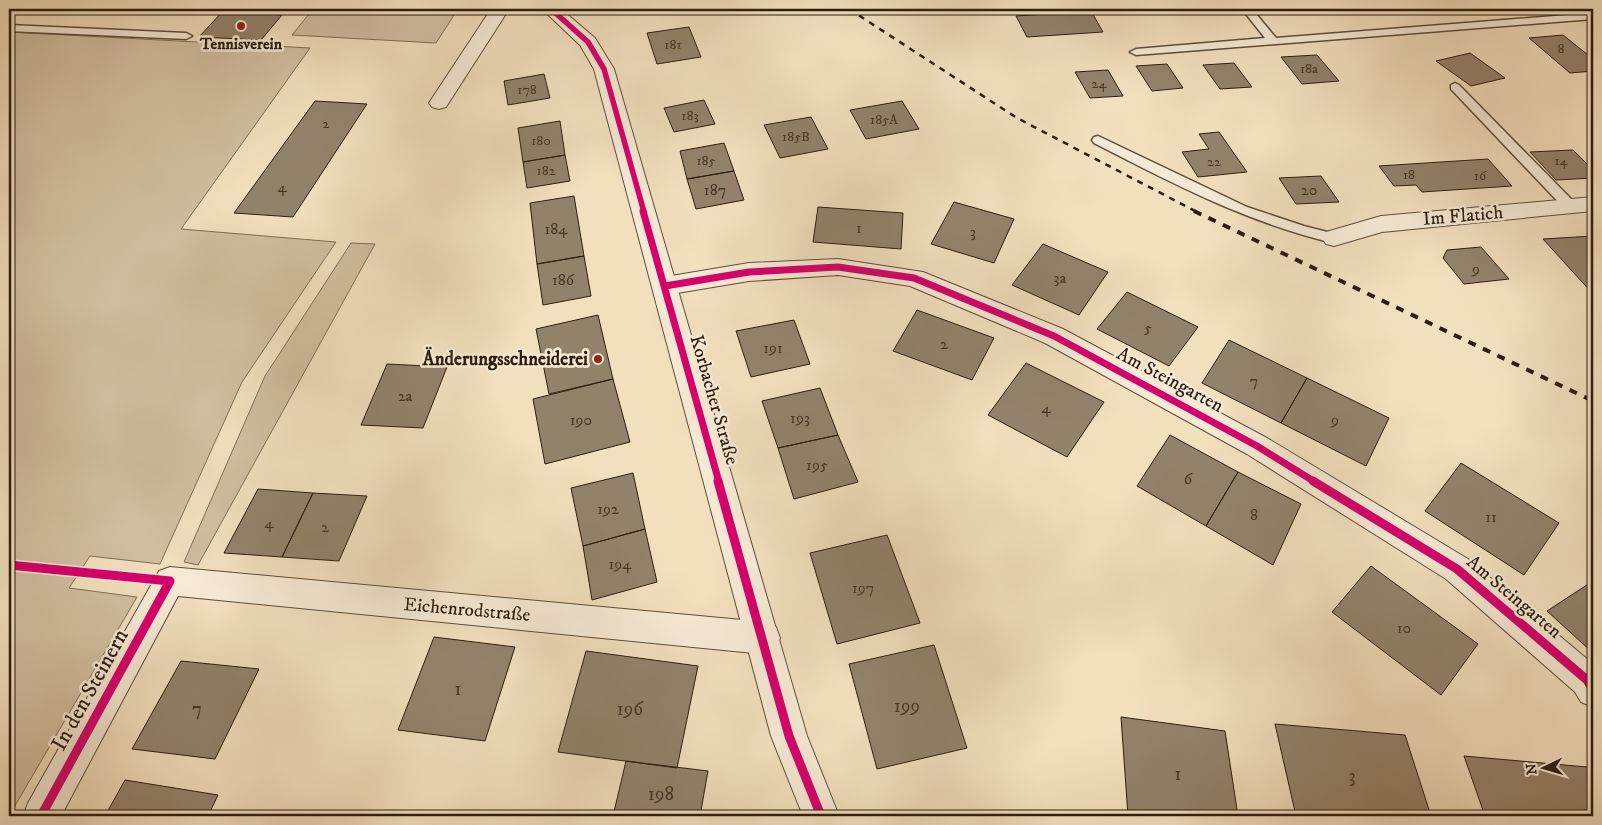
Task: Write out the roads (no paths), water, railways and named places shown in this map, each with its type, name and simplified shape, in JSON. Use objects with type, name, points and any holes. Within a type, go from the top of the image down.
[{"type":"street","points":[[439,104],[500,9]]},
{"type":"street","name":"Korbacher Straße","points":[[551,9],[588,42],[604,69],[764,638],[789,736],[820,816]]},
{"type":"street","name":"Im Flatich","points":[[1334,238],[1381,224],[1593,204]]},
{"type":"street","name":"Am Steingarten","points":[[664,286],[749,272],[838,267],[914,278],[1054,336],[1257,446],[1457,569],[1587,680],[1593,690]]},
{"type":"street","name":"Eichenrodstraße","points":[[170,581],[764,638]]},
{"type":"street","name":"In den Steinern","points":[[41,816],[170,581]]},
{"type":"lane","points":[[1247,9],[1273,41]]},
{"type":"lane","points":[[1136,52],[1593,16]]},
{"type":"lane","points":[[9,28],[186,36]]},
{"type":"lane","points":[[1455,87],[1570,206]]},
{"type":"lane","points":[[1098,140],[1263,219],[1305,232],[1334,238]]},
{"type":"railway","points":[[849,9],[1017,118],[1197,212]]},
{"type":"railway","points":[[1194,211],[1593,401]]},
{"type":"place","name":"Tennisverein","points":[[241,26]]},
{"type":"place","name":"Änderungsschneiderei","points":[[598,359]]}]
